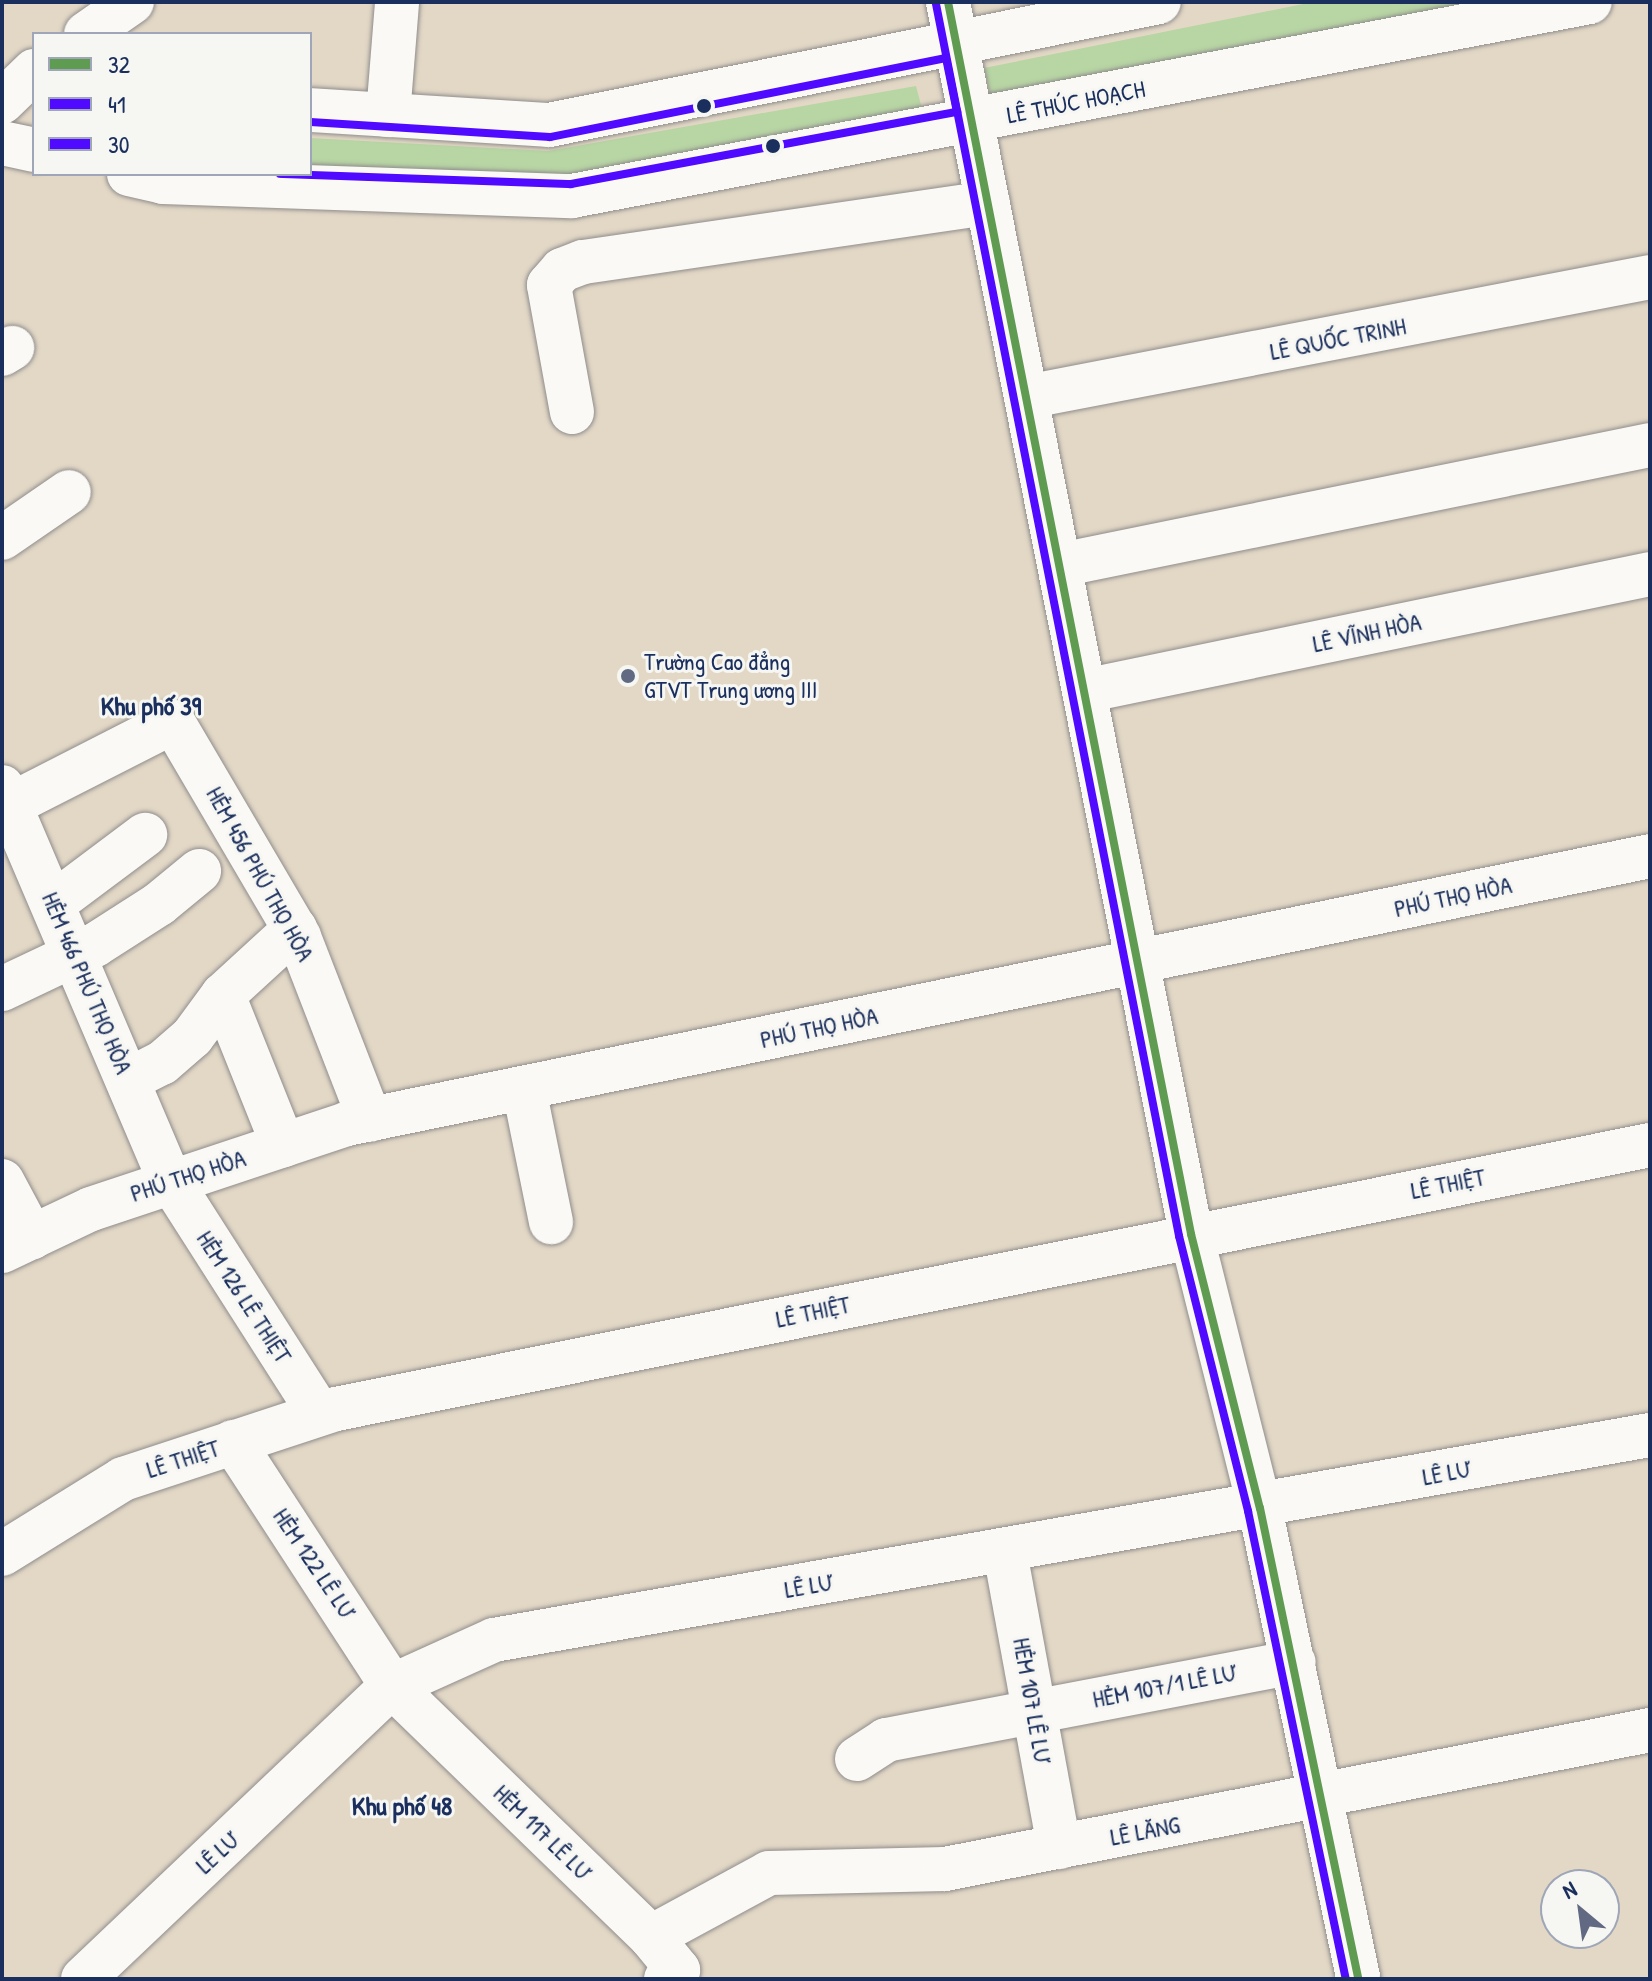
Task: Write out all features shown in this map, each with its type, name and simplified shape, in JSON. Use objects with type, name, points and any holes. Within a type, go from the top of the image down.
[{"type":"street","points":[[89,32],[132,2]]},
{"type":"street","points":[[388,115],[397,2]]},
{"type":"street","points":[[948,2],[1191,1234],[1260,1508],[1323,1797],[1358,1979]]},
{"type":"street","points":[[312,110],[549,125],[1159,2]]},
{"type":"street","name":"LÊ THÚC HOẠCH","points":[[138,176],[163,182],[572,196],[1590,2]]},
{"type":"street","points":[[2,63],[32,69]]},
{"type":"street","points":[[2,102],[32,71]]},
{"type":"street","points":[[2,143],[32,150]]},
{"type":"street","points":[[572,412],[549,285],[562,270],[583,262],[988,203]]},
{"type":"street","name":"LÊ QUỐC TRINH","points":[[1026,397],[1650,277]]},
{"type":"street","points":[[1060,565],[1650,445]]},
{"type":"street","points":[[2,538],[69,492]]},
{"type":"street","name":"LÊ VĨNH HÒA","points":[[1084,691],[1650,574]]},
{"type":"street","name":"HẺM 456 PHÚ THỌ HÒA","points":[[6,796],[173,722],[295,929],[370,1120]]},
{"type":"street","name":"HẺM 466 PHÚ THỌ HÒA","points":[[6,796],[76,953],[170,1180]]},
{"type":"street","points":[[54,903],[145,835]]},
{"type":"street","name":"PHÚ THỌ HÒA","points":[[17,1244],[170,1180],[370,1120],[1650,856]]},
{"type":"street","points":[[2,989],[76,953],[159,904],[199,871]]},
{"type":"street","points":[[128,1080],[162,1063],[192,1037],[223,995],[295,929]]},
{"type":"street","points":[[223,995],[283,1145]]},
{"type":"street","points":[[524,1089],[551,1222]]},
{"type":"street","name":"LÊ THIỆT","points":[[2,1554],[123,1479],[319,1413],[1191,1234],[1650,1145]]},
{"type":"street","name":"HẺM 126 LÊ THIỆT","points":[[170,1180],[319,1413]]},
{"type":"street","points":[[2,1181],[17,1244]]},
{"type":"street","name":"LÊ LƯ","points":[[83,1979],[392,1686],[494,1640],[1260,1508],[1650,1435]]},
{"type":"street","name":"HẺM 122 LÊ LƯ","points":[[233,1442],[392,1686]]},
{"type":"street","name":"HẺM 107 LÊ LƯ","points":[[1005,1552],[1059,1847]]},
{"type":"street","name":"HẺM 107/1 LÊ LƯ","points":[[857,1759],[886,1740],[1294,1662]]},
{"type":"street","name":"HẺM 117 LÊ LƯ","points":[[392,1686],[651,1937],[678,1970],[666,1979]]},
{"type":"street","name":"LÊ LĂNG","points":[[651,1937],[769,1873],[945,1869],[1323,1797],[1650,1730]]},
{"type":"green space","points":[[1313,2],[1495,2],[991,97],[984,68]]},
{"type":"green space","points":[[916,86],[924,116],[553,177],[312,167],[312,138],[548,151]]},
{"type":"transit line","name":"32","points":[[948,2],[1191,1234],[1260,1508],[1358,1979]]},
{"type":"transit line","name":"41","points":[[936,4],[1179,1236],[1248,1511],[1346,1979]]},
{"type":"transit line","name":"30","points":[[312,122],[550,137],[946,58],[957,112],[571,184],[312,175]]},
{"type":"place","name":"Trường Cao đẳng GTVT Trung ương III","points":[[628,676]]},
{"type":"district","name":"Khu phố 39","points":[[151,706]]},
{"type":"district","name":"Khu phố 48","points":[[402,1806]]}]
